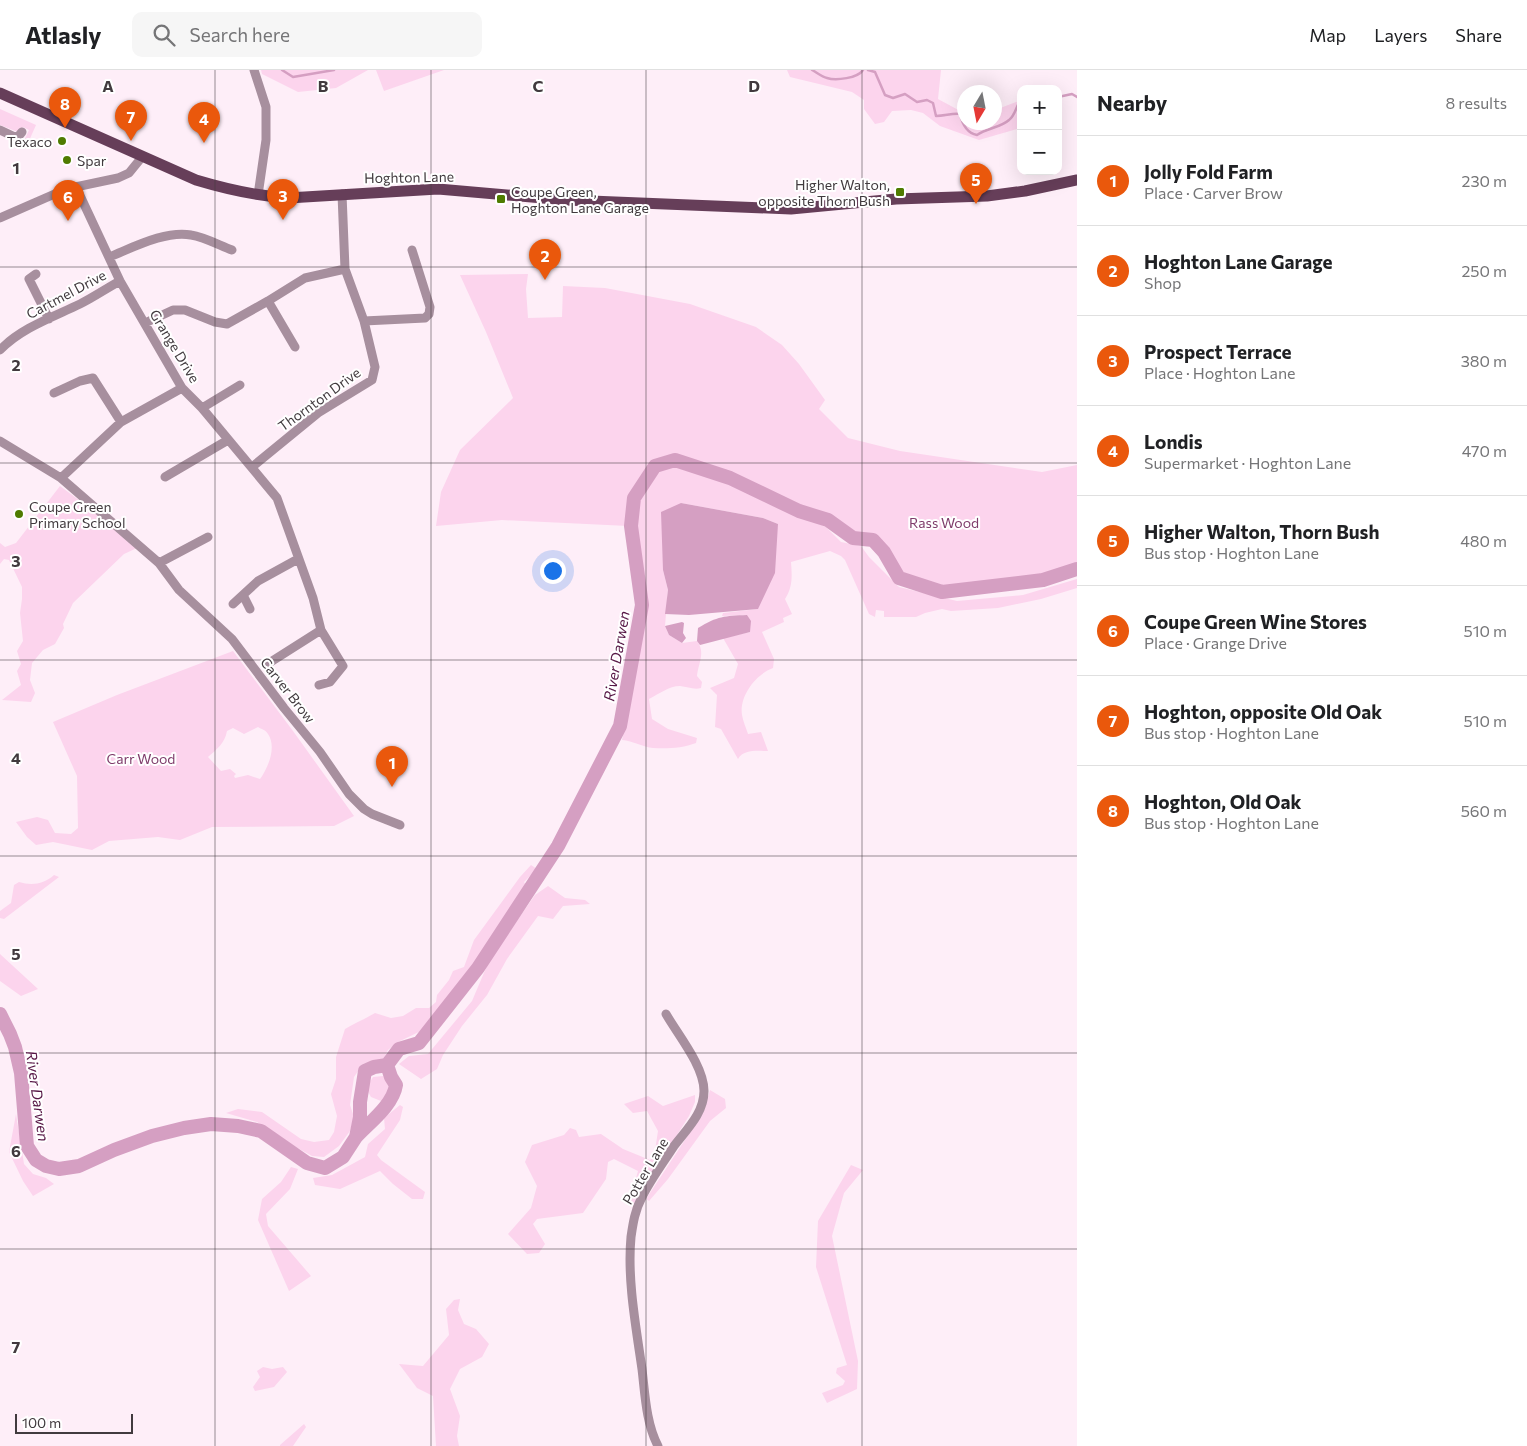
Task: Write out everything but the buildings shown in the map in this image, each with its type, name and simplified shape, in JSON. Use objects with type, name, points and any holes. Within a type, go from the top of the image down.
[{"type":"main road","name":"Hoghton Lane","points":[[0,93],[196,180],[227,189],[288,198],[438,189],[566,200],[791,209],[896,199],[987,196],[1025,191],[1077,180]]},
{"type":"street","points":[[254,70],[266,107],[266,140],[258,195]]},
{"type":"street","points":[[0,130],[17,138],[22,132]]},
{"type":"street","points":[[0,218],[66,189],[118,178],[129,173],[142,157]]},
{"type":"street","name":"Grange Drive","points":[[76,187],[120,281],[182,388],[202,408],[277,498],[313,598],[321,630],[342,666],[330,682],[319,685]]},
{"type":"street","name":"Thornton Drive","points":[[252,467],[318,413],[372,380],[374,367],[364,321],[345,269],[342,194]]},
{"type":"street","points":[[109,256],[172,235],[191,235],[232,250]]},
{"type":"street","points":[[364,321],[425,318],[429,314],[430,307],[412,250]]},
{"type":"street","points":[[145,323],[174,310],[185,310],[215,322],[227,324],[305,278],[345,269]]},
{"type":"street","points":[[36,274],[29,279],[49,319]]},
{"type":"street","name":"Cartmel Drive","points":[[1,347],[12,339],[120,281]]},
{"type":"street","points":[[268,301],[295,346]]},
{"type":"street","points":[[54,392],[80,380],[93,378],[121,422]]},
{"type":"street","points":[[202,408],[240,385]]},
{"type":"street","points":[[61,478],[121,422],[182,388]]},
{"type":"street","points":[[165,477],[228,440]]},
{"type":"street","name":"Carver Brow","points":[[0,441],[61,478],[159,563],[179,590],[232,639],[320,752],[349,794],[372,814],[400,825]]},
{"type":"street","points":[[159,563],[208,537]]},
{"type":"street","points":[[233,604],[258,581],[298,559]]},
{"type":"street","points":[[243,595],[250,608]]},
{"type":"street","points":[[269,662],[321,630]]},
{"type":"street","name":"Potter Lane","points":[[658,1446],[652,1436],[647,1410],[630,1270],[631,1238],[635,1213],[642,1197],[657,1171],[697,1116],[704,1092],[703,1078],[699,1068],[666,1014]]},
{"type":"green space","points":[[261,70],[368,70],[336,88],[298,92],[262,74]]},
{"type":"green space","points":[[376,70],[444,70],[384,91]]},
{"type":"green space","points":[[787,70],[941,70],[938,99],[957,109],[957,130],[1002,130],[1002,107],[1017,102],[1017,129],[979,140],[940,126],[923,113],[911,110],[892,111],[884,122],[875,124],[864,109],[864,100],[852,92],[790,77]]},
{"type":"green space","points":[[0,109],[36,125],[28,143],[24,141],[29,130],[23,127],[18,132],[0,125]]},
{"type":"green space","name":"Rass Wood","points":[[528,274],[526,289],[528,318],[562,317],[563,286],[605,288],[690,304],[756,327],[782,345],[799,364],[825,400],[819,409],[848,438],[900,451],[1042,472],[1077,465],[1077,564],[1042,574],[942,588],[901,576],[888,552],[874,539],[855,536],[829,518],[800,509],[732,476],[676,458],[652,464],[631,497],[628,526],[502,520],[436,526],[441,492],[460,450],[513,398],[460,275]]},
{"type":"green space","points":[[675,464],[730,482],[826,527],[841,542],[861,546],[869,557],[899,587],[957,601],[1023,595],[1077,579],[1077,588],[1041,599],[998,608],[951,611],[942,609],[916,617],[884,617],[884,611],[876,610],[875,617],[869,614],[845,560],[841,556],[830,551],[791,562],[791,585],[785,599],[792,614],[783,618],[784,622],[762,632],[774,659],[773,668],[755,680],[746,693],[742,708],[742,717],[748,734],[761,732],[768,751],[747,752],[738,759],[721,729],[715,727],[717,695],[710,688],[734,678],[738,664],[723,638],[750,632],[747,615],[722,616],[723,613],[758,609],[778,524],[763,518],[681,503],[663,570],[668,590],[665,626],[669,635],[682,643],[697,641],[700,645],[701,654],[697,676],[702,682],[701,688],[693,689],[676,686],[649,699],[652,719],[668,729],[697,738],[696,743],[680,747],[658,748],[622,740],[647,601],[634,526],[638,498],[656,471]]},
{"type":"green space","points":[[60,486],[107,521],[137,548],[124,554],[73,603],[63,624],[64,628],[55,644],[43,650],[32,663],[30,680],[35,693],[31,702],[2,700],[21,685],[17,671],[21,664],[17,651],[23,641],[20,613],[22,587],[9,560],[4,559],[0,564],[0,543],[5,547],[16,543]]},
{"type":"green space","name":"Carr Wood","points":[[233,651],[354,816],[334,826],[212,827],[180,840],[158,837],[109,841],[92,850],[53,842],[36,845],[27,837],[16,822],[37,817],[48,820],[55,833],[71,834],[78,828],[77,776],[53,722],[117,695]],"holes":[[[258,727],[267,733],[272,745],[266,769],[260,779],[248,775],[235,778],[236,774],[230,769],[221,771],[208,757],[222,743],[227,731],[233,728],[244,734]]]},
{"type":"green space","points":[[531,865],[537,869],[524,882],[527,887],[472,968],[423,1030],[398,1042],[388,1050],[383,1060],[363,1064],[354,1077],[350,1105],[354,1117],[350,1131],[339,1146],[324,1157],[312,1156],[283,1140],[257,1122],[226,1113],[238,1109],[262,1112],[301,1139],[314,1142],[329,1140],[334,1132],[337,1116],[331,1094],[336,1079],[336,1057],[345,1029],[375,1013],[391,1018],[403,1016],[416,1008],[429,1008],[436,1002],[437,995],[449,980],[453,971],[464,967],[474,940]]},
{"type":"green space","points":[[54,875],[59,877],[4,919],[0,918],[0,911],[11,903],[14,885],[19,882],[38,883]]},
{"type":"green space","points":[[548,886],[565,898],[585,900],[590,904],[563,906],[553,919],[538,916],[507,959],[487,995],[462,1026],[443,1055],[437,1069],[421,1079],[399,1064],[409,1056],[428,1054],[472,1001],[489,961],[535,895]]},
{"type":"green space","points":[[0,954],[38,989],[21,996],[0,981]]},
{"type":"green space","points":[[383,1076],[389,1080],[392,1087],[389,1096],[381,1101],[371,1097],[366,1088],[373,1077]]},
{"type":"green space","points":[[710,1090],[725,1099],[726,1108],[710,1121],[668,1179],[649,1201],[646,1199],[704,1111]]},
{"type":"green space","points":[[695,1095],[695,1102],[689,1116],[633,1205],[630,1200],[638,1171],[614,1159],[608,1162],[606,1179],[583,1213],[537,1219],[533,1224],[545,1244],[539,1253],[527,1254],[508,1234],[531,1208],[537,1186],[525,1162],[532,1145],[564,1135],[570,1128],[576,1130],[579,1137],[601,1134],[623,1149],[650,1160],[654,1157],[658,1131],[647,1111],[633,1113],[624,1104],[648,1096],[663,1106]]},
{"type":"green space","points":[[400,1105],[403,1107],[400,1120],[377,1155],[381,1160],[425,1192],[423,1199],[412,1199],[380,1171],[340,1189],[315,1185],[313,1178],[332,1175],[365,1157],[368,1144],[385,1129],[384,1118]]},
{"type":"green space","points":[[16,1114],[24,1164],[33,1174],[46,1178],[54,1184],[33,1196],[23,1181],[9,1152]]},
{"type":"green space","points":[[851,1165],[863,1170],[844,1193],[832,1236],[858,1361],[857,1389],[827,1403],[822,1393],[843,1385],[845,1381],[836,1373],[837,1368],[847,1365],[816,1267],[818,1221]]},
{"type":"green space","points":[[291,1167],[298,1169],[290,1189],[266,1214],[268,1226],[311,1276],[289,1291],[258,1220],[262,1199],[281,1182]]},
{"type":"green space","points":[[460,1299],[458,1310],[464,1324],[476,1329],[489,1344],[482,1357],[460,1369],[450,1389],[460,1416],[457,1436],[459,1446],[436,1446],[433,1396],[417,1388],[399,1364],[423,1366],[449,1335],[446,1309],[454,1300]]},
{"type":"green space","points":[[263,1367],[272,1369],[283,1367],[287,1372],[274,1387],[255,1391],[253,1387],[260,1377],[257,1371]]},
{"type":"green space","points":[[304,1424],[306,1427],[293,1446],[280,1446],[280,1445]]},
{"type":"shaded area","points":[[681,503],[763,518],[778,524],[775,573],[758,609],[689,615],[665,614],[668,590],[663,570],[661,512]]},
{"type":"shaded area","points":[[747,615],[751,621],[750,632],[700,645],[697,641],[698,628],[705,624],[721,617]]},
{"type":"shaded area","points":[[684,623],[683,633],[686,638],[682,643],[669,635],[665,626]]},
{"type":"waterway","points":[[282,70],[293,77],[334,70]]},
{"type":"waterway","points":[[812,70],[831,79],[852,77],[863,70]]},
{"type":"waterway","points":[[868,70],[875,72],[885,95],[893,98],[905,94],[917,102],[927,100],[933,103],[936,116],[960,114],[967,130],[977,135],[1011,119],[1017,107]]},
{"type":"waterway","points":[[1062,96],[1072,94],[1077,97]]},
{"type":"waterway","name":"River Darwen","points":[[0,1014],[15,1047],[21,1073],[27,1146],[36,1160],[46,1166],[59,1169],[79,1166],[152,1136],[211,1124],[238,1126],[261,1131],[307,1163],[325,1168],[343,1157],[356,1137],[365,1071],[387,1065],[399,1049],[419,1043],[478,968],[558,846],[620,726],[642,605],[631,526],[634,498],[655,466],[675,460],[730,478],[799,511],[828,520],[853,538],[873,540],[884,552],[899,578],[942,592],[1043,580],[1077,569]]},
{"type":"waterway","name":"River Darwen","points":[[356,1137],[386,1106],[394,1092],[396,1085],[387,1065]]},
{"type":"place","name":"Hoghton, Old Oak","points":[[65,128]]},
{"type":"place","name":"Texaco","points":[[62,141]]},
{"type":"place","name":"Hoghton, opposite Old Oak","points":[[131,141]]},
{"type":"place","name":"Londis","points":[[204,143]]},
{"type":"place","name":"Spar","points":[[67,160]]},
{"type":"place","name":"Higher Walton, opposite Thorn Bush","points":[[900,192]]},
{"type":"place","name":"Coupe Green, Hoghton Lane Garage","points":[[501,199]]},
{"type":"place","name":"Higher Walton, Thorn Bush","points":[[976,204]]},
{"type":"place","name":"Prospect Terrace","points":[[283,220]]},
{"type":"place","name":"Coupe Green Wine Stores","points":[[68,221]]},
{"type":"place","name":"Hoghton Lane Garage","points":[[545,280]]},
{"type":"place","name":"Coupe Green Primary School","points":[[19,514]]},
{"type":"place","name":"Jolly Fold Farm","points":[[392,787]]}]
